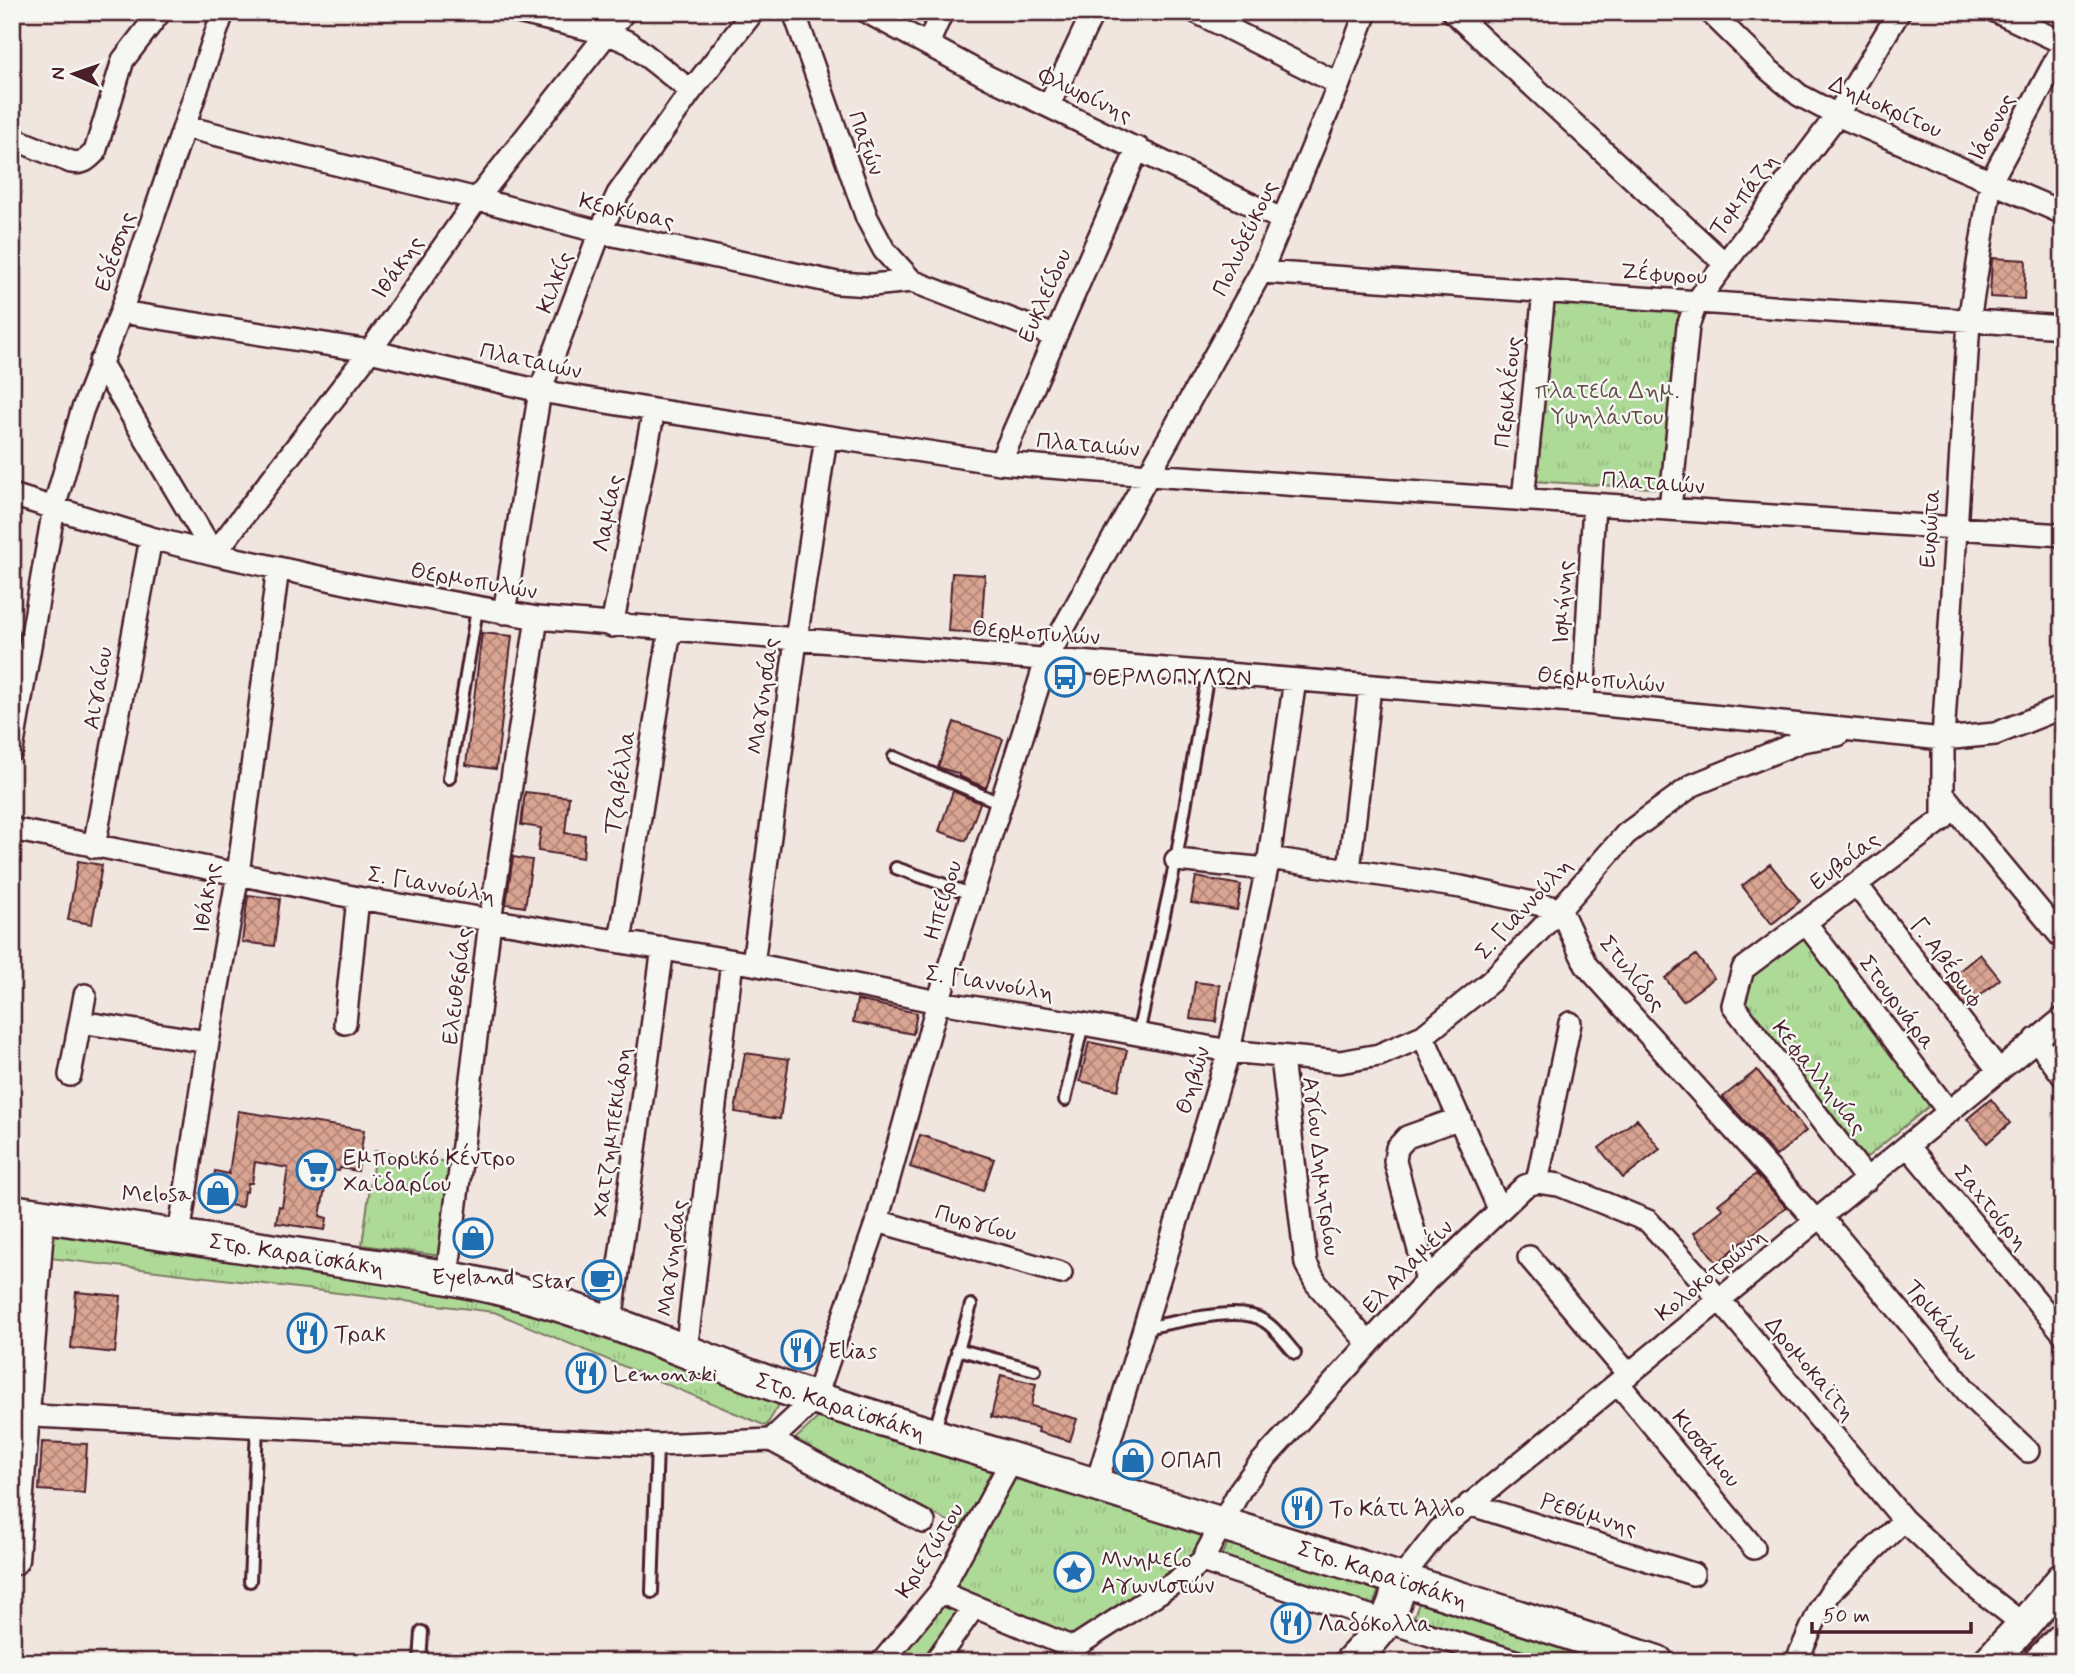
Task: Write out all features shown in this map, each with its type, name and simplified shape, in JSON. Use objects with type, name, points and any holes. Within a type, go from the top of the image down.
[{"type":"main road","name":"Στρ. Καραϊσκάκη","points":[[25,1213],[447,1278],[520,1294],[611,1322],[741,1374],[815,1399],[1223,1523],[1657,1662]]},
{"type":"main road","points":[[12,1559],[25,1213]]},
{"type":"main road","points":[[1351,1662],[1388,1622],[1401,1579]]},
{"type":"main road","points":[[1989,1662],[2063,1579]]},
{"type":"main road","points":[[2040,1662],[2063,1639]]},
{"type":"street","points":[[12,138],[71,162],[80,164],[87,160],[95,152],[123,60],[160,12]]},
{"type":"street","points":[[518,12],[609,34],[630,43],[691,91]]},
{"type":"street","name":"Ιθάκης","points":[[214,554],[370,351],[477,199],[624,12]]},
{"type":"street","name":"Κιλκίς","points":[[504,613],[540,391],[600,232],[618,194],[691,91],[753,12]]},
{"type":"street","name":"Παξών","points":[[794,12],[867,218],[884,250],[912,281]]},
{"type":"street","name":"Φλωρίνης","points":[[867,12],[988,77],[1283,220]]},
{"type":"street","points":[[928,44],[942,12]]},
{"type":"street","points":[[1049,105],[1093,12]]},
{"type":"street","points":[[1196,12],[1339,84]]},
{"type":"street","name":"Πολυδεύκους","points":[[1150,475],[1261,272],[1366,12]]},
{"type":"street","points":[[1453,12],[1724,263]]},
{"type":"street","name":"Δημοκρίτου","points":[[1710,12],[1769,70],[1799,95],[1837,115],[2063,213]]},
{"type":"street","name":"Τομπάζη","points":[[1670,509],[1688,326],[1697,301],[1837,115],[1899,12]]},
{"type":"street","points":[[1997,12],[2063,45]]},
{"type":"street","name":"Εδέσσης","points":[[12,750],[54,508],[82,411],[121,312],[186,127],[222,13]]},
{"type":"street","name":"Ιάσονος","points":[[1969,321],[1992,181],[2063,45]]},
{"type":"street","name":"Κερκύρας","points":[[186,127],[600,232],[837,283],[872,285],[912,281],[1054,336]]},
{"type":"street","name":"Ευκλείδου","points":[[1000,463],[1138,148]]},
{"type":"street","name":"Ζέφυρου","points":[[1261,272],[2063,327]]},
{"type":"street","name":"Περικλέους","points":[[1523,500],[1544,290]]},
{"type":"street","name":"Πλαταιών","points":[[121,312],[370,351],[540,391],[1000,463],[2063,535]]},
{"type":"street","name":"Ευρώτα","points":[[1943,739],[1969,321]]},
{"type":"street","points":[[100,362],[214,554]]},
{"type":"street","name":"Λαμίας","points":[[612,626],[654,410]]},
{"type":"street","name":"Μαγνησίας","points":[[686,1352],[743,962],[826,437]]},
{"type":"street","name":"Ηπείρου","points":[[815,1399],[877,1221],[938,1002],[1047,659],[1150,475]]},
{"type":"street","name":"Θερμοπυλών","points":[[12,495],[151,538],[278,568],[504,613],[612,626],[1583,703],[1943,739],[1995,734],[2063,707]]},
{"type":"street","name":"Ισμήνης","points":[[1583,703],[1594,504]]},
{"type":"street","name":"Αιγαίου","points":[[94,847],[151,538]]},
{"type":"street","name":"Ιθάκης","points":[[180,1236],[208,1042],[237,874],[278,568]]},
{"type":"street","name":"Ελευθερίας","points":[[447,1278],[490,921],[537,618]]},
{"type":"street","name":"Τζαβέλλα","points":[[620,942],[670,630]]},
{"type":"street","name":"Θηβών","points":[[1096,1485],[1229,1051],[1268,864],[1295,680]]},
{"type":"street","points":[[1349,870],[1370,687]]},
{"type":"street","name":"Σ. Γιαννούλη","points":[[12,829],[358,898],[743,962],[938,1002],[1083,1024],[1229,1051],[1340,1062],[1379,1055],[1423,1036],[1490,982],[1560,909],[1626,834],[1693,785],[1802,741],[1857,731]]},
{"type":"street","name":"Ευβοίας","points":[[1732,1005],[1743,969],[1943,819],[1943,739]]},
{"type":"street","points":[[1943,794],[2063,939]]},
{"type":"street","points":[[1176,860],[1349,870],[1461,887],[1560,909]]},
{"type":"street","name":"Γ. Αβέρωφ","points":[[1856,884],[1999,1071]]},
{"type":"street","points":[[345,1023],[358,898]]},
{"type":"street","name":"Στυλίδος","points":[[1560,909],[1586,965],[1819,1219]]},
{"type":"street","name":"Στουρνάρα","points":[[1805,922],[1949,1112]]},
{"type":"street","name":"Χατζημπεκιάρη","points":[[611,1322],[663,948]]},
{"type":"street","points":[[70,1074],[85,995]]},
{"type":"street","name":"Κεφαλληνίας","points":[[1732,1005],[1867,1180]]},
{"type":"street","name":"Κολοκοτρώνη","points":[[1401,1579],[1440,1529],[1469,1504],[2063,1018]]},
{"type":"street","points":[[80,1022],[208,1042]]},
{"type":"street","points":[[1537,1182],[1570,1023]]},
{"type":"street","points":[[1423,1036],[1499,1209]]},
{"type":"street","points":[[2036,1039],[2063,1076]]},
{"type":"street","name":"Αγίου Δημητρίου","points":[[1282,1058],[1306,1264],[1316,1283],[1369,1343]]},
{"type":"street","points":[[1427,1280],[1395,1161],[1397,1148],[1407,1137],[1460,1118]]},
{"type":"street","name":"Σαχτούρη","points":[[1908,1146],[2063,1333]]},
{"type":"street","name":"Ελ Αλαμέιν","points":[[1202,1561],[1240,1490],[1257,1467],[1427,1280],[1499,1209],[1525,1186],[1537,1182]]},
{"type":"street","name":"Δρομοκαϊτη","points":[[1537,1182],[1559,1185],[1648,1221],[1720,1300],[1904,1520],[1973,1585],[2024,1625]]},
{"type":"street","name":"Τρικάλων","points":[[1819,1219],[1975,1401],[2028,1451]]},
{"type":"street","name":"Πυργίου","points":[[877,1221],[1061,1273]]},
{"type":"street","name":"Κισσάμου","points":[[1529,1257],[1754,1548]]},
{"type":"street","points":[[771,1440],[815,1399]]},
{"type":"street","points":[[17,1416],[657,1445],[771,1440],[924,1522]]},
{"type":"street","name":"Κριεζώτου","points":[[882,1662],[940,1592],[1012,1460]]},
{"type":"street","name":"Ρεθύμνης","points":[[1469,1504],[1693,1574]]},
{"type":"street","points":[[1796,1662],[1820,1609],[1832,1590],[1904,1520]]},
{"type":"street","points":[[940,1592],[1067,1655],[1183,1577],[1202,1561],[1518,1662]]},
{"type":"street","points":[[935,1662],[974,1607]]},
{"type":"lane","points":[[449,778],[477,608]]},
{"type":"lane","points":[[1138,1034],[1176,860],[1208,673]]},
{"type":"lane","points":[[894,757],[1000,803]]},
{"type":"lane","points":[[896,869],[971,894]]},
{"type":"lane","points":[[1065,1100],[1083,1024]]},
{"type":"lane","points":[[933,1436],[971,1305]]},
{"type":"lane","points":[[1144,1328],[1224,1315],[1248,1314],[1265,1321],[1296,1353]]},
{"type":"lane","points":[[957,1349],[1035,1370]]},
{"type":"lane","points":[[250,1581],[257,1428]]},
{"type":"lane","points":[[652,1592],[657,1445]]},
{"type":"lane","points":[[420,1662],[422,1632]]},
{"type":"green space","name":"πλατεία Δημ. Υψηλάντου","points":[[1552,303],[1681,309],[1668,489],[1530,481]]},
{"type":"green space","points":[[1805,933],[1934,1102],[1866,1158],[1743,999],[1750,975]]},
{"type":"green space","points":[[375,1151],[455,1163],[442,1256],[362,1245]]},
{"type":"green space","points":[[12,1216],[33,1220],[30,1257],[12,1253]]},
{"type":"green space","points":[[54,1224],[495,1298],[782,1400],[766,1426],[494,1312],[50,1258]]},
{"type":"green space","points":[[820,1416],[993,1467],[963,1529],[793,1441]]},
{"type":"green space","points":[[1016,1469],[1210,1527],[1199,1558],[1072,1639],[952,1589]]},
{"type":"green space","points":[[1231,1537],[1379,1588],[1371,1613],[1218,1562]]},
{"type":"green space","points":[[1422,1595],[1629,1662],[1528,1662],[1411,1625]]},
{"type":"green space","points":[[940,1602],[961,1611],[926,1662],[892,1662]]},
{"type":"building","points":[[1992,258],[2026,260],[2024,299],[1990,297]]},
{"type":"building","points":[[952,573],[985,575],[981,633],[948,631]]},
{"type":"building","points":[[482,633],[512,636],[496,769],[466,765]]},
{"type":"building","points":[[954,722],[1003,739],[986,788],[938,767]]},
{"type":"building","points":[[953,791],[980,803],[966,841],[939,831]]},
{"type":"building","points":[[525,792],[569,797],[565,833],[585,835],[583,858],[538,851],[541,828],[521,825]]},
{"type":"building","points":[[513,857],[532,860],[525,907],[506,904]]},
{"type":"building","points":[[78,861],[102,865],[92,924],[68,920]]},
{"type":"building","points":[[1770,864],[1800,901],[1772,924],[1742,886]]},
{"type":"building","points":[[1196,877],[1241,885],[1237,910],[1191,903]]},
{"type":"building","points":[[248,895],[280,899],[274,946],[242,942]]},
{"type":"building","points":[[1980,954],[2000,979],[1966,1007],[1947,981]]},
{"type":"building","points":[[1696,955],[1714,978],[1683,1001],[1665,978]]},
{"type":"building","points":[[1195,982],[1220,985],[1216,1022],[1190,1019]]},
{"type":"building","points":[[857,1000],[917,1013],[913,1034],[853,1022]]},
{"type":"building","points":[[1089,1042],[1127,1050],[1118,1090],[1080,1081]]},
{"type":"building","points":[[745,1053],[789,1059],[780,1119],[735,1112]]},
{"type":"building","points":[[1757,1070],[1806,1131],[1776,1156],[1723,1097]]},
{"type":"building","points":[[1991,1099],[2010,1123],[1987,1143],[1967,1119]]},
{"type":"building","name":"Εμπορικό Κέντρο Χαϊδαρίου","points":[[238,1111],[364,1130],[358,1171],[340,1168],[339,1171],[328,1170],[320,1216],[327,1218],[325,1230],[276,1223],[279,1206],[282,1207],[288,1168],[255,1162],[252,1183],[248,1183],[247,1192],[244,1191],[242,1207],[210,1202],[215,1171],[229,1174]]},
{"type":"building","points":[[1637,1119],[1660,1149],[1623,1178],[1599,1148]]},
{"type":"building","points":[[920,1135],[994,1159],[983,1191],[910,1167]]},
{"type":"building","points":[[1756,1174],[1786,1207],[1717,1263],[1694,1233],[1723,1209],[1718,1204]]},
{"type":"building","points":[[76,1292],[121,1296],[115,1353],[71,1348]]},
{"type":"building","points":[[1001,1375],[1036,1384],[1031,1406],[1077,1419],[1070,1441],[1038,1432],[1039,1428],[991,1417]]},
{"type":"building","points":[[42,1442],[87,1444],[84,1493],[39,1490]]},
{"type":"place","name":"ΘΕΡΜΟΠΥΛΏΝ","points":[[1065,677]]},
{"type":"place","name":"Εμπορικό Κέντρο Χαϊδαρίου","points":[[316,1170]]},
{"type":"place","name":"Melosa","points":[[218,1193]]},
{"type":"place","name":"Eyeland","points":[[473,1238]]},
{"type":"place","name":"Star","points":[[602,1280]]},
{"type":"place","name":"Τρακ","points":[[307,1333]]},
{"type":"place","name":"Elias","points":[[801,1350]]},
{"type":"place","name":"Lemonaki","points":[[586,1373]]},
{"type":"place","name":"ΟΠΑΠ","points":[[1133,1460]]},
{"type":"place","name":"Το Κάτι Άλλο","points":[[1302,1508]]},
{"type":"place","name":"Μνημείο Αγωνιστών","points":[[1074,1572]]},
{"type":"place","name":"Λαδόκολλα","points":[[1291,1623]]}]
